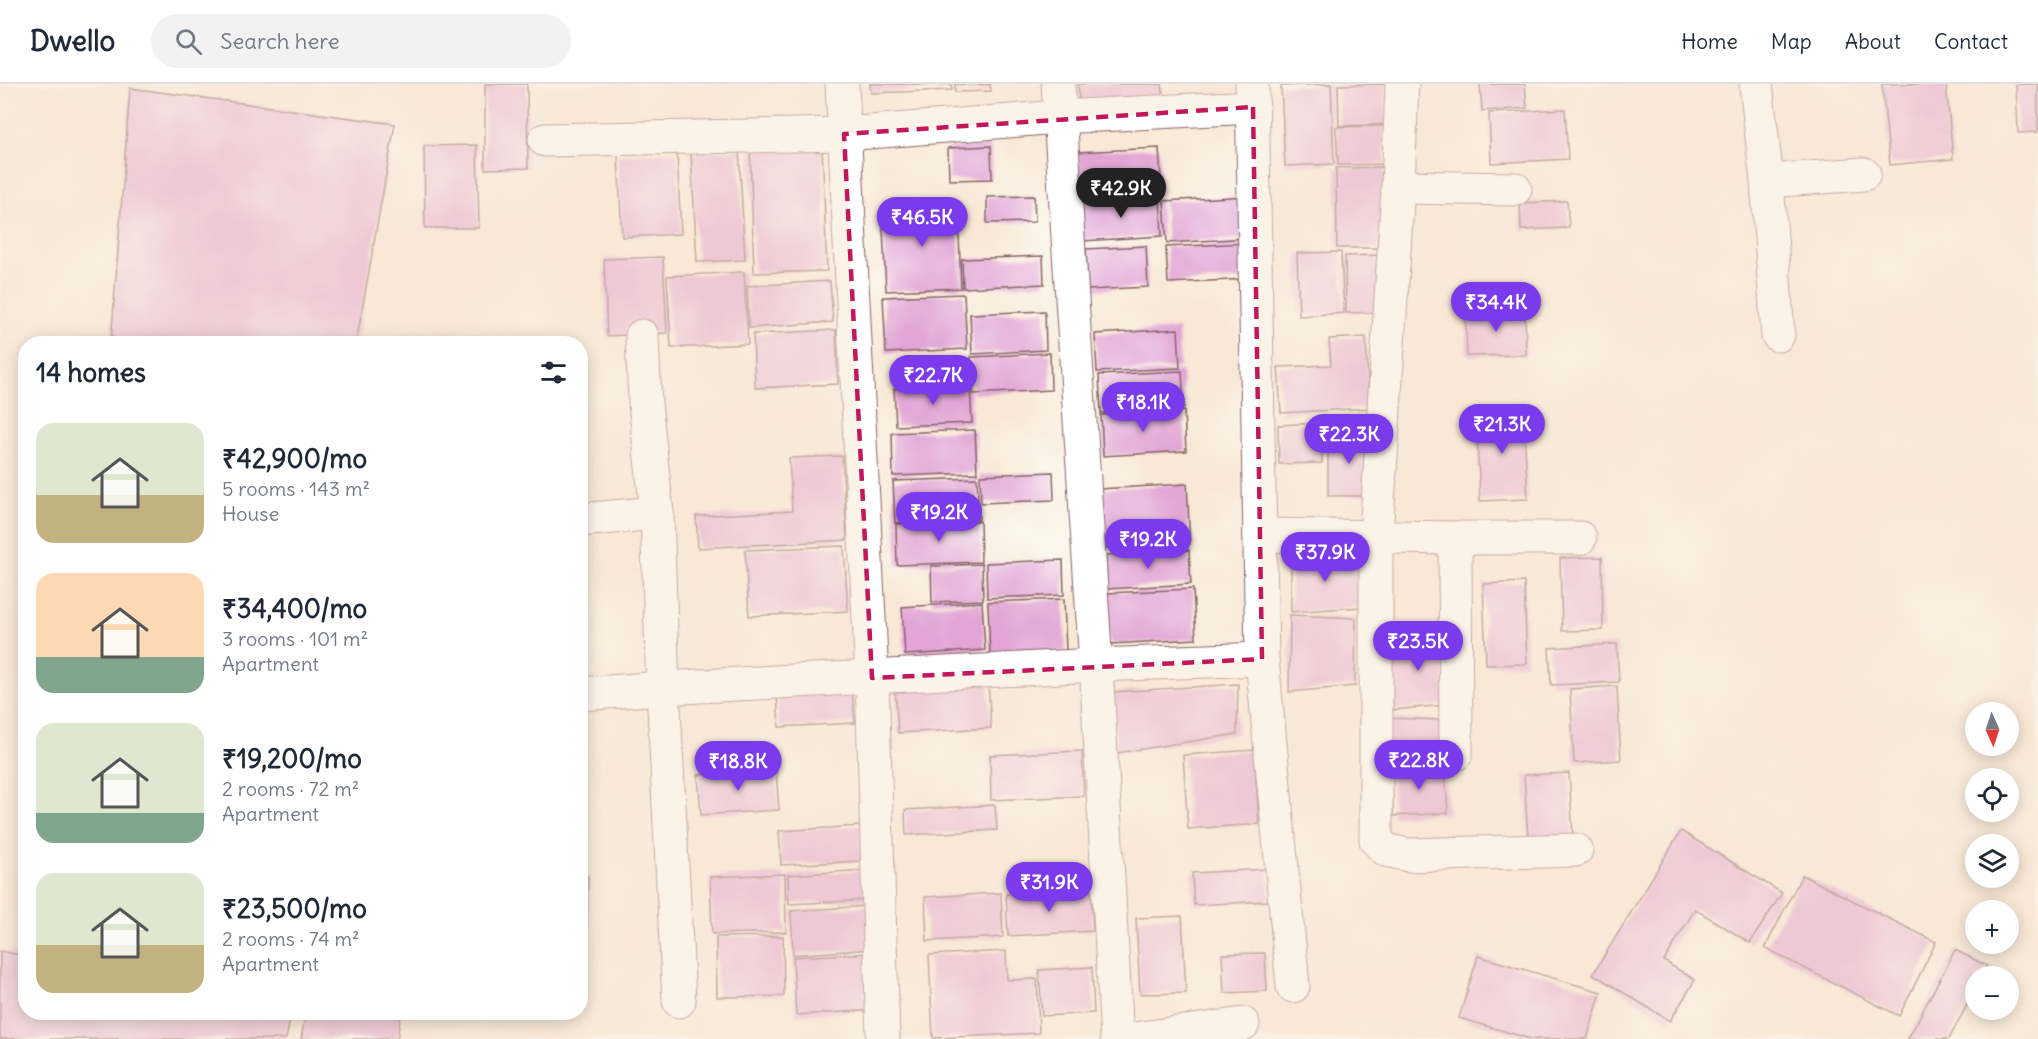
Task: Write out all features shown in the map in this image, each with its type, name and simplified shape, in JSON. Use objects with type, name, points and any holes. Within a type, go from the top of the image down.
[{"type":"street","points":[[842,84],[872,678],[883,1039]]},
{"type":"street","points":[[1058,84],[1096,665],[1117,1039]]},
{"type":"street","points":[[1402,84],[1398,187],[1376,536],[1378,752],[1376,840],[1386,849],[1408,855],[1576,850]]},
{"type":"street","points":[[1756,84],[1767,181],[1778,336]]},
{"type":"street","points":[[545,140],[844,134],[1059,117],[1253,95],[1262,659],[1293,986]]},
{"type":"street","points":[[1767,181],[1864,174]]},
{"type":"street","points":[[1398,187],[1515,189]]},
{"type":"street","points":[[642,336],[645,403],[657,513],[663,688],[679,1001]]},
{"type":"street","points":[[588,519],[657,513]]},
{"type":"street","points":[[1260,535],[1580,538]]},
{"type":"street","points":[[1455,538],[1456,754]]},
{"type":"street","points":[[588,693],[1096,665],[1262,659]]},
{"type":"street","points":[[1134,1039],[1244,1024]]},
{"type":"highlighted area","points":[[1253,107],[1262,659],[872,678],[844,134]]},
{"type":"building","points":[[485,84],[527,84],[528,168],[485,169]]},
{"type":"building","points":[[870,84],[951,84],[952,90],[871,93]]},
{"type":"building","points":[[955,84],[990,84],[991,91],[955,92]]},
{"type":"building","points":[[1078,84],[1162,84],[1163,98],[1079,103]]},
{"type":"building","points":[[1331,84],[1334,164],[1285,166],[1281,86]]},
{"type":"building","points":[[1386,84],[1387,124],[1339,126],[1338,85]]},
{"type":"building","points":[[1480,84],[1525,84],[1527,108],[1482,111]]},
{"type":"building","points":[[1882,84],[1946,84],[1953,159],[1890,165]]},
{"type":"building","points":[[2016,84],[2038,84],[2038,132],[2018,133]]},
{"type":"building","points":[[130,88],[395,124],[357,336],[112,336]]},
{"type":"building","points":[[1565,109],[1568,159],[1491,163],[1489,113]]},
{"type":"building","points":[[1384,126],[1385,164],[1338,165],[1336,127]]},
{"type":"building","points":[[822,144],[827,271],[754,273],[750,146]]},
{"type":"building","points":[[477,145],[479,228],[425,228],[424,146]]},
{"type":"building","points":[[991,146],[992,179],[949,180],[948,148]]},
{"type":"building","points":[[1159,148],[1162,194],[1080,198],[1077,152]]},
{"type":"building","points":[[739,150],[745,260],[697,262],[691,153]]},
{"type":"building","points":[[677,152],[681,234],[622,237],[618,155]]},
{"type":"building","points":[[1385,167],[1387,248],[1337,248],[1336,168]]},
{"type":"building","points":[[1034,196],[1035,222],[987,223],[987,197]]},
{"type":"building","points":[[1248,196],[1250,238],[1167,243],[1164,201]]},
{"type":"building","points":[[1160,197],[1162,236],[1083,241],[1080,201]]},
{"type":"building","points":[[1567,201],[1569,228],[1521,230],[1520,203]]},
{"type":"building","points":[[958,206],[961,288],[886,291],[882,209]]},
{"type":"building","points":[[1248,243],[1250,279],[1168,283],[1166,247]]},
{"type":"building","points":[[1146,246],[1148,287],[1088,290],[1086,249]]},
{"type":"building","points":[[1341,252],[1344,313],[1299,316],[1297,253]]},
{"type":"building","points":[[1383,255],[1385,312],[1346,313],[1345,256]]},
{"type":"building","points":[[1043,256],[1044,284],[963,288],[962,259]]},
{"type":"building","points":[[663,257],[667,333],[607,336],[604,259]]},
{"type":"building","points":[[744,272],[748,344],[671,348],[667,276]]},
{"type":"building","points":[[830,281],[833,322],[749,328],[747,286]]},
{"type":"building","points":[[964,294],[967,349],[886,353],[883,297]]},
{"type":"building","points":[[1525,310],[1526,355],[1467,356],[1465,311]]},
{"type":"building","points":[[1045,311],[1046,350],[972,354],[970,314]]},
{"type":"building","points":[[1178,329],[1180,368],[1097,372],[1095,334]]},
{"type":"building","points":[[836,330],[838,384],[755,388],[753,334]]},
{"type":"building","points":[[1366,337],[1369,408],[1281,413],[1278,367],[1331,365],[1329,339]]},
{"type":"building","points":[[1050,353],[1051,390],[973,394],[971,357]]},
{"type":"building","points":[[1182,371],[1184,408],[1101,413],[1099,375]]},
{"type":"building","points":[[970,385],[972,423],[896,426],[894,389]]},
{"type":"building","points":[[1523,409],[1528,499],[1480,501],[1476,412]]},
{"type":"building","points":[[1184,411],[1186,451],[1103,456],[1101,415]]},
{"type":"building","points":[[1321,423],[1322,463],[1279,464],[1278,425]]},
{"type":"building","points":[[975,430],[977,473],[893,476],[892,433]]},
{"type":"building","points":[[1369,433],[1370,496],[1328,496],[1328,434]]},
{"type":"building","points":[[842,456],[847,540],[698,548],[696,516],[792,511],[789,458]]},
{"type":"building","points":[[1053,472],[1054,500],[981,503],[980,475]]},
{"type":"building","points":[[977,478],[979,519],[895,523],[893,481]]},
{"type":"building","points":[[1187,484],[1190,544],[1102,548],[1099,489]]},
{"type":"building","points":[[980,521],[981,562],[897,565],[896,524]]},
{"type":"building","points":[[844,546],[848,611],[749,616],[745,550]]},
{"type":"building","points":[[1189,550],[1191,584],[1107,589],[1106,555]]},
{"type":"building","points":[[1291,553],[1360,558],[1361,607],[1291,612]]},
{"type":"building","points":[[1602,557],[1603,630],[1562,631],[1560,558]]},
{"type":"building","points":[[1063,560],[1064,595],[987,598],[986,563]]},
{"type":"building","points":[[982,564],[983,600],[932,602],[931,566]]},
{"type":"building","points":[[1524,582],[1527,664],[1486,665],[1483,584]]},
{"type":"building","points":[[1193,589],[1196,639],[1110,644],[1107,593]]},
{"type":"building","points":[[1064,599],[1066,652],[990,655],[988,602]]},
{"type":"building","points":[[982,602],[985,650],[905,655],[902,607]]},
{"type":"building","points":[[1290,615],[1356,618],[1355,686],[1289,692]]},
{"type":"building","points":[[1391,637],[1443,637],[1445,705],[1393,710]]},
{"type":"building","points":[[1617,644],[1619,682],[1551,685],[1549,648]]},
{"type":"building","points":[[988,681],[991,728],[898,733],[895,686]]},
{"type":"building","points":[[1238,684],[1237,734],[1117,753],[1113,692]]},
{"type":"building","points":[[1617,686],[1621,760],[1574,763],[1570,689]]},
{"type":"building","points":[[852,690],[855,723],[779,727],[777,694]]},
{"type":"building","points":[[1386,718],[1443,720],[1445,759],[1387,761]]},
{"type":"building","points":[[1254,750],[1259,824],[1188,829],[1183,755]]},
{"type":"building","points":[[1082,751],[1084,796],[991,800],[990,755]]},
{"type":"building","points":[[1392,767],[1445,769],[1448,813],[1393,816]]},
{"type":"building","points":[[776,770],[779,810],[701,815],[698,775]]},
{"type":"building","points":[[1569,773],[1573,836],[1528,838],[1524,775]]},
{"type":"building","points":[[995,805],[997,830],[906,835],[905,810]]},
{"type":"building","points":[[860,826],[862,861],[781,865],[779,831]]},
{"type":"building","points":[[1681,831],[1782,893],[1750,943],[1695,909],[1664,961],[1695,980],[1670,1021],[1593,974]]},
{"type":"building","points":[[1268,869],[1270,901],[1194,905],[1192,873]]},
{"type":"building","points":[[866,870],[868,900],[789,904],[788,875]]},
{"type":"building","points":[[785,874],[786,932],[712,934],[710,877]]},
{"type":"building","points":[[1802,875],[1936,942],[1899,1016],[1765,948]]},
{"type":"building","points":[[1091,890],[1093,931],[1008,936],[1006,894]]},
{"type":"building","points":[[1001,893],[1003,937],[927,941],[925,897]]},
{"type":"building","points":[[868,906],[871,949],[793,955],[791,911]]},
{"type":"building","points":[[1182,916],[1186,993],[1140,994],[1136,918]]},
{"type":"building","points":[[783,936],[784,996],[717,997],[716,937]]},
{"type":"building","points":[[1955,950],[1987,966],[1965,966],[1965,1009],[1949,1039],[1908,1039]]},
{"type":"building","points":[[0,951],[18,954],[18,1020],[290,1020],[286,1039],[0,1039]]},
{"type":"building","points":[[1006,951],[1007,980],[1037,979],[1039,1033],[933,1038],[929,955]]},
{"type":"building","points":[[873,953],[876,1010],[796,1015],[793,957]]},
{"type":"building","points":[[1265,953],[1267,991],[1224,993],[1222,954]]},
{"type":"building","points":[[1478,956],[1601,992],[1587,1039],[1531,1039],[1459,1018]]},
{"type":"building","points":[[1092,967],[1094,1013],[1042,1016],[1039,970]]},
{"type":"building","points":[[305,1020],[400,1020],[397,1039],[301,1039]]}]
